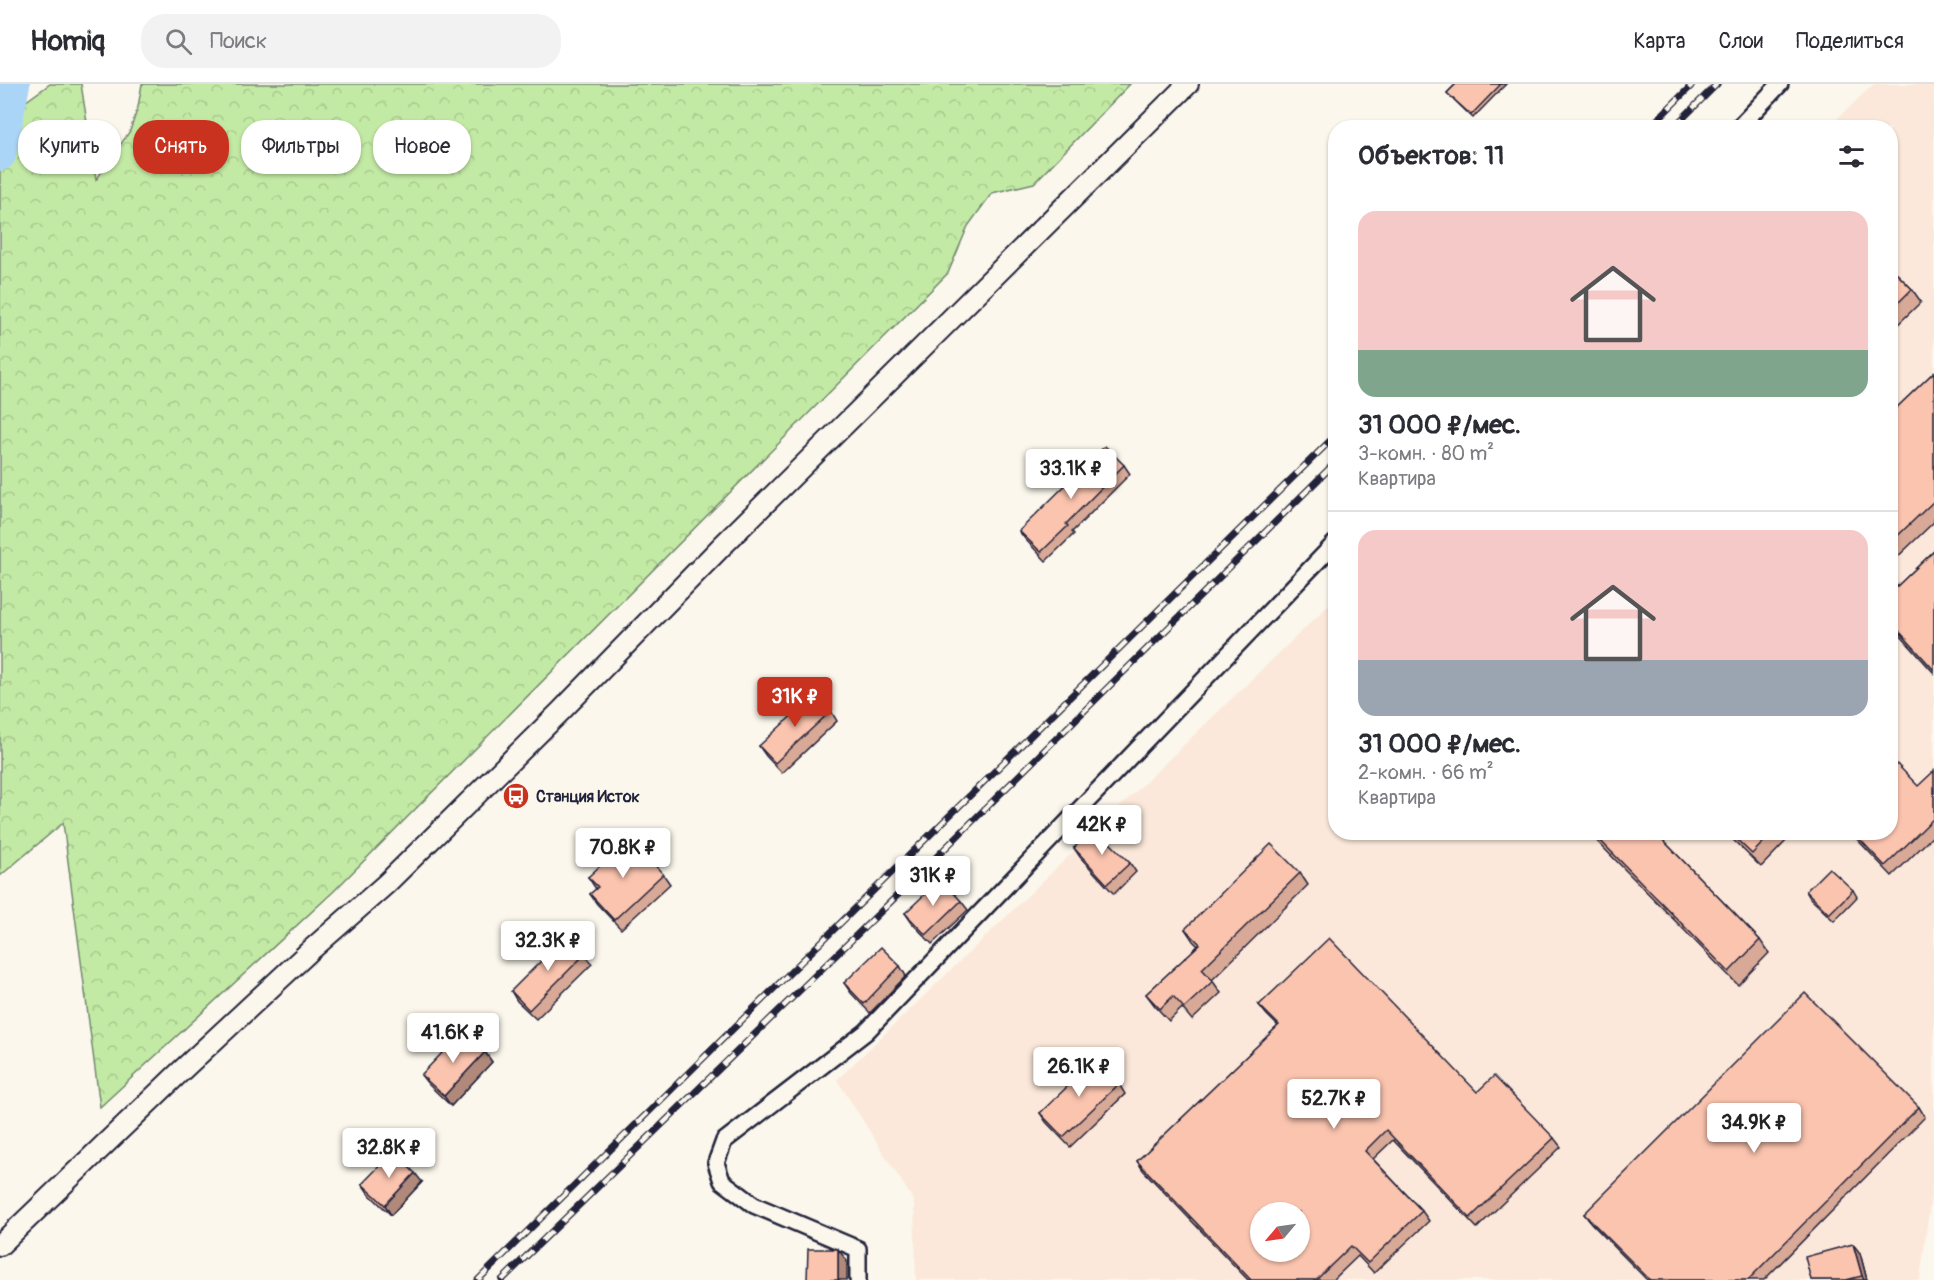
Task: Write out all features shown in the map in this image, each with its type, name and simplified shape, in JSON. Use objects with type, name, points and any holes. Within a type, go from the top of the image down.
[{"type":"main road","points":[[0,1245],[205,1049],[312,949],[386,884],[561,711],[722,546],[1188,84]]},
{"type":"street","points":[[1746,120],[1780,84]]},
{"type":"street","points":[[858,1280],[858,1249],[754,1205],[722,1181],[716,1163],[724,1141],[866,1032],[1328,550]]},
{"type":"shaded area","points":[[1874,84],[1934,84],[1934,1172],[1920,1280],[916,1280],[914,1201],[837,1080],[1328,606],[1328,840],[1898,840],[1898,120],[1835,120]]},
{"type":"green space","points":[[50,84],[81,84],[87,120],[18,120],[18,174],[95,174],[96,180],[100,174],[121,174],[121,144],[133,122],[133,174],[229,174],[229,120],[134,120],[142,84],[1130,84],[1034,183],[992,193],[968,226],[948,273],[333,892],[100,1107],[63,823],[0,876],[0,120]]},
{"type":"building","points":[[1456,84],[1501,84],[1471,115],[1447,93]]},
{"type":"building","points":[[1898,275],[1912,289],[1898,303]]},
{"type":"building","points":[[1934,372],[1934,501],[1898,535],[1898,406]]},
{"type":"building","points":[[1105,446],[1124,465],[1041,552],[1019,531]]},
{"type":"building","points":[[1934,551],[1934,670],[1898,630],[1898,585]]},
{"type":"building","points":[[815,694],[831,711],[775,763],[759,746]]},
{"type":"building","points":[[1898,765],[1918,786],[1934,771],[1934,818],[1885,866],[1861,840],[1898,840]]},
{"type":"building","points":[[1094,827],[1130,863],[1107,884],[1074,848]]},
{"type":"building","points":[[630,838],[663,874],[614,920],[590,894],[598,887],[588,877]]},
{"type":"building","points":[[1600,840],[1663,840],[1760,940],[1729,972]]},
{"type":"building","points":[[1737,840],[1765,840],[1752,854]]},
{"type":"building","points":[[1271,844],[1300,873],[1202,969],[1213,981],[1184,1008],[1173,996],[1160,1009],[1146,994],[1200,944],[1185,929]]},
{"type":"building","points":[[1829,868],[1853,890],[1829,914],[1806,891]]},
{"type":"building","points":[[941,879],[961,901],[926,935],[905,913]]},
{"type":"building","points":[[567,935],[585,954],[529,1010],[511,991]]},
{"type":"building","points":[[1329,938],[1477,1092],[1494,1076],[1554,1138],[1470,1218],[1386,1130],[1365,1151],[1422,1211],[1368,1263],[1351,1246],[1316,1280],[1251,1280],[1137,1161],[1279,1025],[1259,1005]]},
{"type":"building","points":[[881,947],[900,966],[864,1004],[844,983]]},
{"type":"building","points":[[1805,993],[1919,1107],[1748,1280],[1650,1280],[1584,1214]]},
{"type":"building","points":[[463,1031],[485,1052],[444,1096],[421,1075]]},
{"type":"building","points":[[1095,1060],[1119,1084],[1063,1137],[1040,1113]]},
{"type":"building","points":[[393,1152],[415,1173],[385,1205],[362,1184]]},
{"type":"building","points":[[1853,1244],[1862,1276],[1846,1280],[1811,1280],[1805,1257]]},
{"type":"building","points":[[808,1249],[838,1249],[838,1280],[807,1280]]},
{"type":"waterway","points":[[0,155],[14,84]]},
{"type":"railway","points":[[1657,120],[1693,84]]},
{"type":"railway","points":[[1681,120],[1717,84]]},
{"type":"railway","points":[[478,1280],[1328,443]]},
{"type":"railway","points":[[502,1280],[908,885],[1328,470]]},
{"type":"place","name":"Станция Исток","points":[[516,796]]}]
